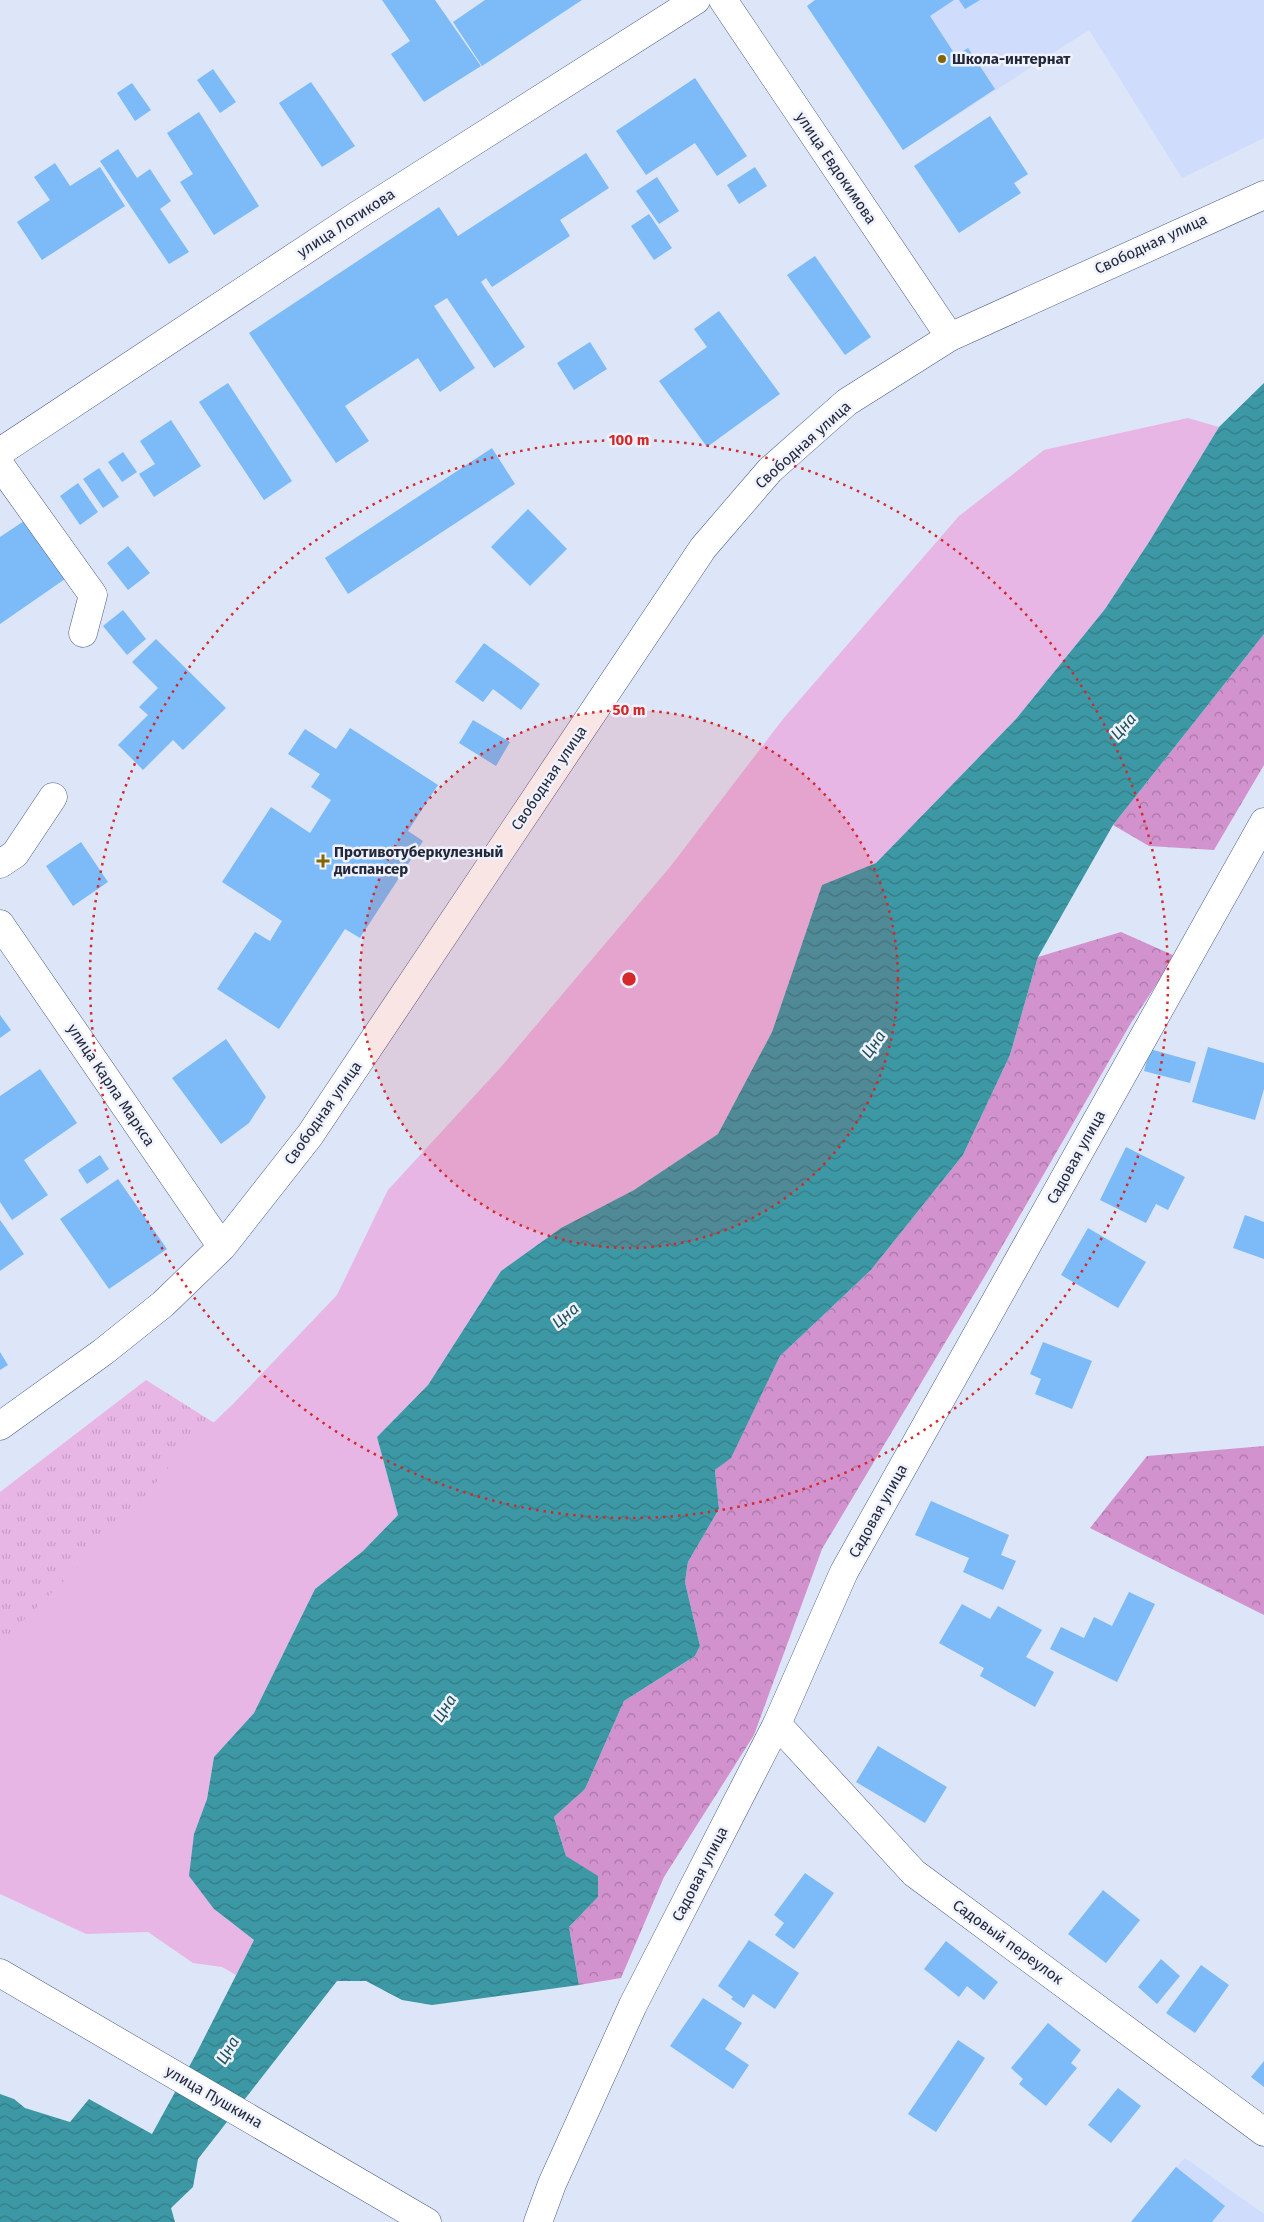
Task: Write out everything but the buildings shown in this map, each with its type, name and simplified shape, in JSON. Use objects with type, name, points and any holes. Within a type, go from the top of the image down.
[{"type":"street","name":"улица Лотикова","points":[[0,452],[358,215],[696,0]]},
{"type":"street","name":"улица Евдокимова","points":[[723,0],[950,337]]},
{"type":"street","name":"Свободная улица","points":[[0,1426],[103,1352],[163,1304],[222,1247],[310,1135],[703,548],[770,470],[847,402],[950,337],[1264,195]]},
{"type":"street","points":[[0,464],[93,596],[83,633]]},
{"type":"street","points":[[0,864],[15,854],[53,797]]},
{"type":"street","name":"Садовая улица","points":[[538,2222],[552,2184],[633,2005],[777,1724],[844,1572],[1264,822]]},
{"type":"street","name":"улица Карла Маркса","points":[[0,924],[222,1247]]},
{"type":"street","name":"Садовый переулок","points":[[777,1724],[914,1873],[1264,2132]]},
{"type":"street","name":"улица Пушкина","points":[[0,1973],[427,2222]]},
{"type":"shaded area","name":"Школа-интернат","points":[[815,0],[1264,0],[1264,138],[1182,178],[1089,30],[903,150],[807,6]]},
{"type":"shaded area","points":[[1185,2158],[1264,2214],[1264,2222],[1131,2222]]},
{"type":"green space","points":[[1188,418],[1219,427],[1149,542],[1105,609],[1016,719],[876,863],[822,885],[772,1032],[718,1134],[634,1190],[561,1228],[501,1271],[428,1385],[377,1437],[398,1515],[363,1551],[315,1589],[254,1713],[214,1757],[207,1799],[194,1834],[214,1909],[254,1940],[236,1975],[222,1967],[193,1963],[148,1932],[86,1934],[0,1894],[0,1626],[233,1404],[337,1295],[388,1190],[500,1068],[670,867],[783,719],[959,516],[1044,450]]},
{"type":"green space","points":[[1264,634],[1264,765],[1214,850],[1149,846],[1113,825]]},
{"type":"green space","points":[[1121,932],[1175,956],[1131,1023],[989,1269],[822,1549],[754,1735],[664,1877],[621,1978],[579,1985],[569,1927],[598,1897],[566,1856],[554,1817],[585,1789],[624,1701],[695,1656],[700,1646],[685,1582],[688,1562],[719,1509],[715,1470],[731,1457],[780,1356],[871,1270],[963,1155],[1010,1055],[1038,957]]},
{"type":"green space","points":[[146,1380],[216,1424],[169,1467],[115,1531],[0,1643],[0,1492]]},
{"type":"green space","points":[[1264,1446],[1264,1615],[1090,1528],[1147,1456]]},
{"type":"water","name":"Цна","points":[[1264,383],[1264,634],[1113,825],[1038,957],[1010,1055],[963,1155],[871,1270],[780,1356],[731,1458],[715,1470],[719,1509],[688,1562],[685,1582],[700,1646],[695,1656],[624,1701],[585,1789],[554,1817],[566,1856],[598,1876],[598,1897],[569,1927],[579,1985],[432,2005],[402,2000],[366,1981],[337,1981],[198,2159],[193,2187],[171,2208],[175,2222],[0,2222],[0,2094],[14,2099],[25,2108],[70,2122],[89,2099],[152,2134],[196,2054],[254,1940],[214,1909],[189,1876],[194,1834],[207,1799],[214,1757],[254,1713],[315,1589],[363,1551],[398,1515],[377,1437],[428,1385],[501,1271],[561,1228],[634,1190],[718,1134],[772,1032],[822,885],[876,863],[1016,719],[1105,609],[1149,542],[1219,427]]},
{"type":"place","name":"Школа-интернат","points":[[942,59]]},
{"type":"place","name":"Противотуберкулезный диспансер","points":[[323,861]]}]
